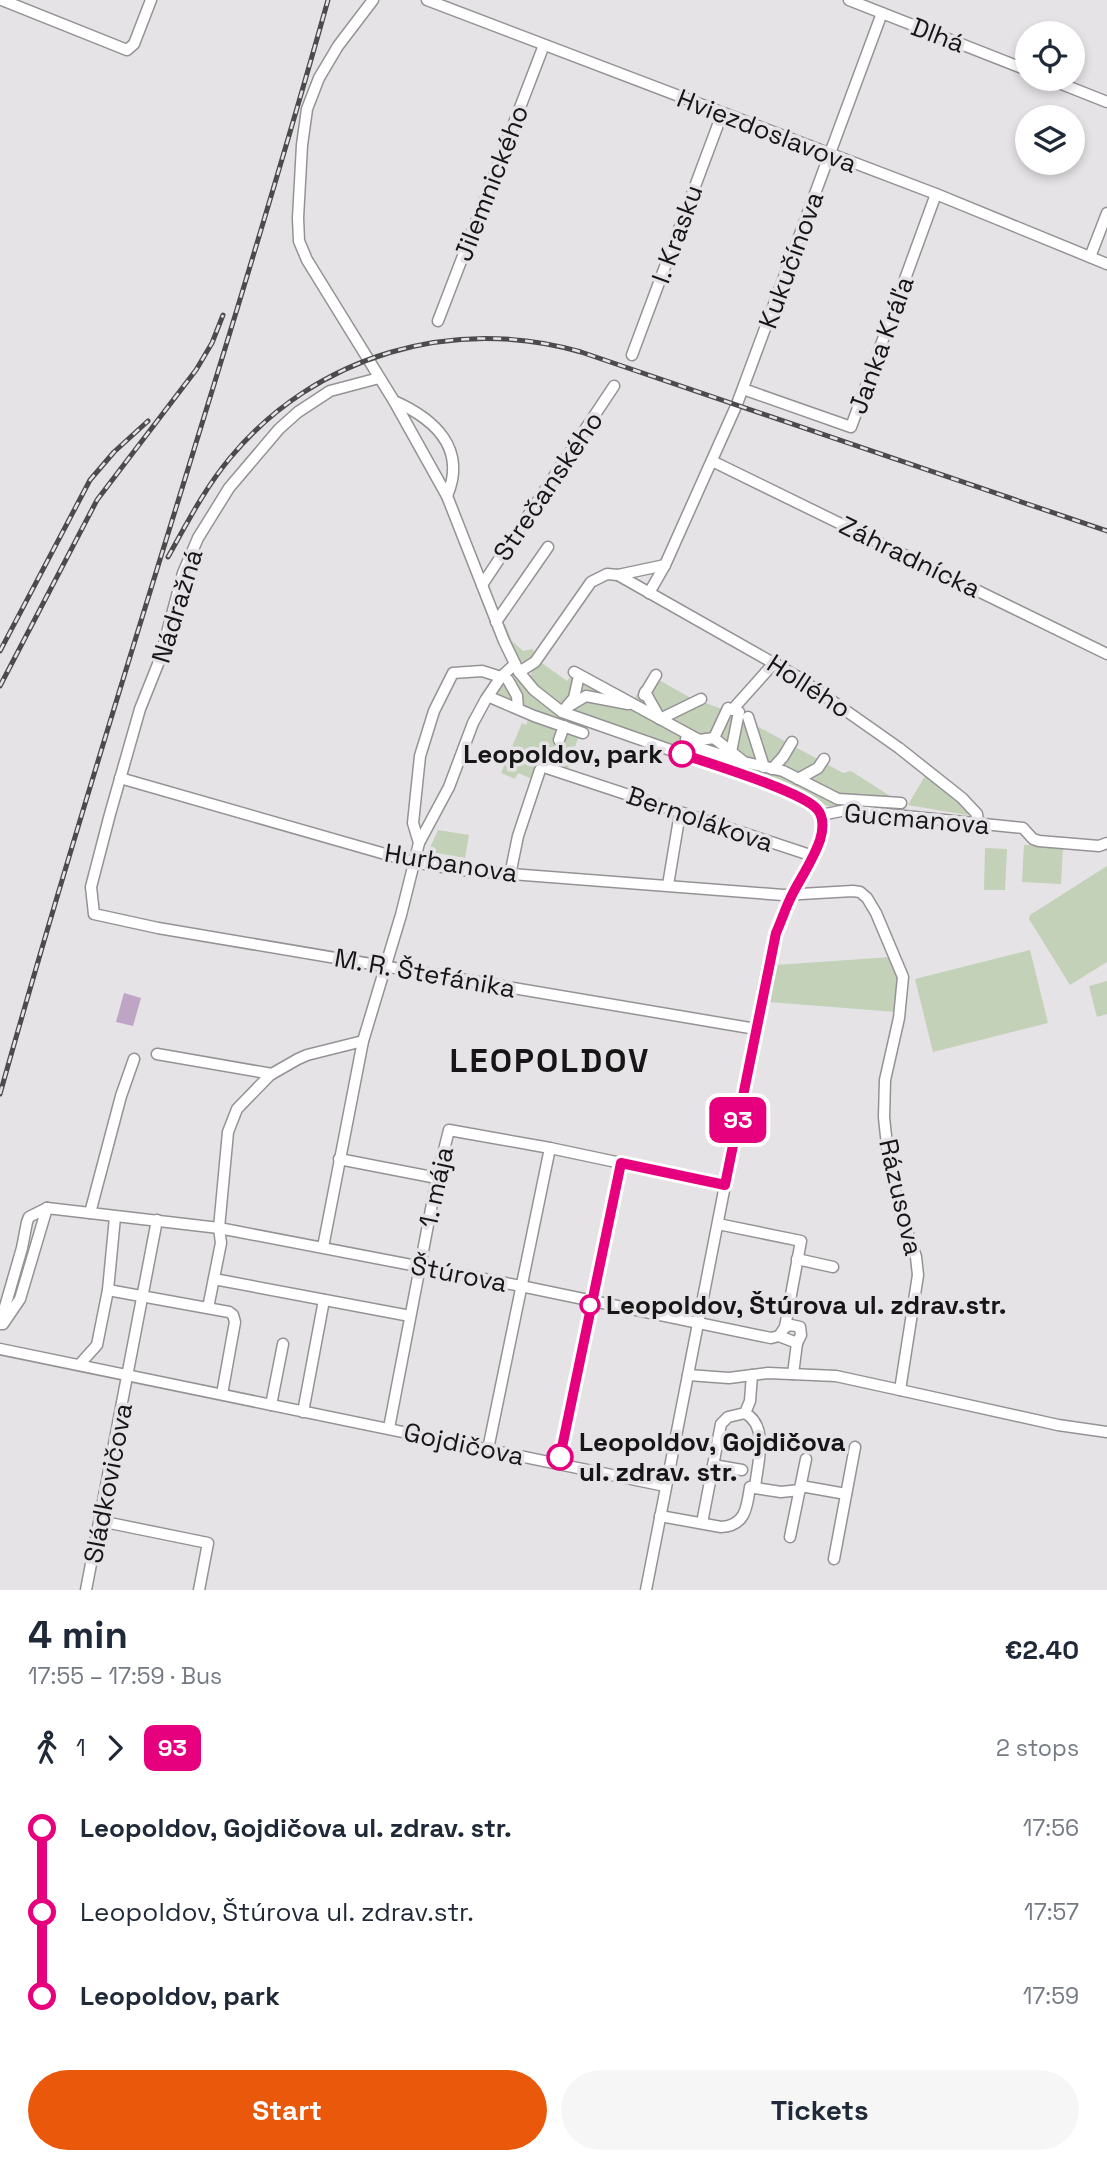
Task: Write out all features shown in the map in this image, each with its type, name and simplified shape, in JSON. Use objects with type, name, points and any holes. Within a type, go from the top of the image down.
[{"type":"street","points":[[2,0],[127,50],[134,44],[151,0]]},
{"type":"street","points":[[373,0],[331,56],[318,78],[307,109],[302,145],[299,241],[307,260],[394,401],[447,496],[496,622],[517,668],[534,690],[562,712],[756,779],[805,800],[816,807],[821,815],[820,840],[791,896],[776,933],[646,1590]]},
{"type":"street","name":"Hviezdoslavova","points":[[427,0],[936,194],[1107,264]]},
{"type":"street","name":"Dlhá","points":[[849,0],[1015,65]]},
{"type":"street","name":"Kukučínova","points":[[712,461],[743,389],[882,13]]},
{"type":"street","name":"Jilemnického","points":[[438,321],[544,45]]},
{"type":"street","points":[[1079,91],[1107,102]]},
{"type":"street","name":"I. Krasku","points":[[632,355],[722,114]]},
{"type":"street","name":"Janka Kráľa","points":[[743,389],[851,427],[936,194]]},
{"type":"street","points":[[1090,257],[1107,213]]},
{"type":"street","name":"Nádražná","points":[[94,914],[90,887],[120,778],[140,709],[160,659],[183,573],[198,538],[215,508],[261,448],[298,412],[330,391],[379,378]]},
{"type":"street","name":"Strečanského","points":[[482,585],[614,386]]},
{"type":"street","points":[[394,401],[433,424],[449,445],[454,475],[447,496]]},
{"type":"street","points":[[649,593],[665,565],[712,461]]},
{"type":"street","name":"Záhradnícka","points":[[712,461],[1107,654]]},
{"type":"street","points":[[496,622],[548,547]]},
{"type":"street","points":[[323,1247],[363,1041],[401,915],[413,862],[419,843],[449,787],[473,723],[486,699],[505,678],[517,668],[535,662],[592,582],[607,575],[665,565]]},
{"type":"street","name":"Hollého","points":[[618,575],[775,662],[878,733],[953,790],[977,814],[978,823]]},
{"type":"street","points":[[697,747],[714,738],[775,662]]},
{"type":"street","points":[[419,843],[413,823],[420,756],[434,711],[453,673],[482,671],[505,678],[517,696],[518,708]]},
{"type":"street","points":[[586,696],[574,672],[660,719],[697,747],[727,748]]},
{"type":"street","points":[[637,706],[656,675]]},
{"type":"street","points":[[578,680],[574,698],[565,709],[586,696],[637,706]]},
{"type":"street","points":[[645,692],[660,719]]},
{"type":"street","points":[[492,698],[534,716],[560,721],[583,733]]},
{"type":"street","points":[[660,719],[701,699]]},
{"type":"street","points":[[727,748],[737,712]]},
{"type":"street","points":[[737,712],[768,768]]},
{"type":"street","points":[[559,740],[560,721]]},
{"type":"street","points":[[714,738],[744,762],[783,771],[838,799],[901,803]]},
{"type":"street","points":[[768,768],[783,757],[792,742]]},
{"type":"street","points":[[798,779],[818,768],[824,759]]},
{"type":"street","name":"Bernolákova","points":[[510,875],[521,825],[544,769],[813,856]]},
{"type":"street","name":"Hurbanova","points":[[120,778],[413,862],[510,875],[791,896]]},
{"type":"street","name":"Gucmanova","points":[[821,815],[846,810],[1018,827],[1039,841],[1099,846],[1107,843]]},
{"type":"street","points":[[668,885],[680,813]]},
{"type":"street","name":"Rázusova","points":[[791,896],[860,892],[876,913],[902,978],[899,1018],[885,1080],[884,1117],[889,1166],[899,1208],[916,1257],[918,1275],[900,1390]]},
{"type":"street","name":"M. R. Štefánika","points":[[94,914],[158,928],[756,1030]]},
{"type":"street","points":[[208,1308],[221,1243],[219,1228],[228,1132],[237,1109],[272,1074],[307,1055],[363,1041]]},
{"type":"street","points":[[157,1054],[272,1074]]},
{"type":"street","points":[[90,1213],[121,1096],[134,1059]]},
{"type":"street","name":"1. mája","points":[[389,1428],[419,1267],[449,1130],[725,1185]]},
{"type":"street","points":[[488,1449],[550,1148]]},
{"type":"street","points":[[339,1159],[437,1178]]},
{"type":"street","points":[[559,1463],[621,1163]]},
{"type":"street","points":[[0,1326],[20,1299],[47,1208]]},
{"type":"street","points":[[0,1326],[27,1222],[29,1217],[47,1208]]},
{"type":"street","name":"Štúrova","points":[[47,1208],[219,1228],[521,1286],[771,1338],[779,1336],[797,1343]]},
{"type":"street","points":[[79,1365],[97,1345],[108,1290],[115,1217]]},
{"type":"street","points":[[129,1375],[128,1367],[141,1297],[158,1220]]},
{"type":"street","points":[[718,1224],[801,1241],[785,1327],[779,1336]]},
{"type":"street","points":[[797,1259],[834,1267]]},
{"type":"street","name":"Štúrova","points":[[214,1279],[410,1317]]},
{"type":"street","points":[[108,1290],[229,1312],[233,1315],[235,1322],[222,1394]]},
{"type":"street","points":[[303,1412],[324,1300]]},
{"type":"street","points":[[785,1327],[800,1327],[802,1335],[797,1343],[793,1374]]},
{"type":"street","points":[[271,1405],[283,1344]]},
{"type":"street","name":"Gojdičova","points":[[0,1349],[665,1486]]},
{"type":"street","points":[[688,1375],[729,1378],[793,1374],[836,1376],[1045,1422],[1107,1432]]},
{"type":"street","name":"Sládkovičova","points":[[86,1590],[129,1375]]},
{"type":"street","points":[[745,1413],[750,1401],[752,1375]]},
{"type":"street","points":[[702,1523],[721,1424],[728,1417],[745,1413],[754,1418],[761,1431],[755,1488]]},
{"type":"street","points":[[834,1559],[855,1447]]},
{"type":"street","points":[[790,1537],[806,1459]]},
{"type":"street","points":[[713,1465],[742,1470]]},
{"type":"street","points":[[660,1516],[721,1527],[736,1524],[745,1516],[750,1488],[781,1492],[801,1488],[846,1494]]},
{"type":"street","points":[[100,1521],[208,1543],[199,1590]]},
{"type":"green space","points":[[503,624],[512,641],[523,651],[532,649],[535,652],[528,662],[517,661]]},
{"type":"green space","points":[[542,663],[567,681],[577,667],[632,699],[647,677],[652,676],[689,697],[733,713],[843,773],[851,771],[901,803],[891,803],[890,811],[862,808],[863,803],[851,801],[844,807],[827,806],[812,796],[758,777],[740,765],[715,756],[704,757],[585,716],[568,769],[565,771],[546,766],[532,779],[518,773],[515,779],[501,773],[522,723],[526,725],[529,717],[493,701],[508,682],[517,678],[530,678],[533,668]]},
{"type":"green space","points":[[925,776],[970,812],[967,815],[908,805]]},
{"type":"green space","points":[[438,830],[469,835],[465,858],[429,850]]},
{"type":"green space","points":[[1024,845],[1063,847],[1061,884],[1022,882]]},
{"type":"green space","points":[[985,848],[1007,849],[1005,890],[984,890]]},
{"type":"green space","points":[[1107,866],[1107,962],[1070,985],[1029,919],[1030,915]]},
{"type":"green space","points":[[1030,950],[1048,1023],[933,1052],[915,979]]},
{"type":"green space","points":[[891,957],[899,985],[896,1012],[769,1002],[776,965]]},
{"type":"green space","points":[[1107,981],[1107,1014],[1097,1017],[1089,986]]},
{"type":"shaded area","points":[[124,993],[141,998],[133,1026],[116,1022]]},
{"type":"railway","points":[[0,1094],[328,0]]},
{"type":"railway","points":[[0,686],[97,500],[196,370],[212,343],[223,315]]},
{"type":"railway","points":[[168,557],[204,494],[230,458],[264,422],[303,393],[345,369],[390,352],[437,342],[485,338],[533,342],[581,352],[1107,531]]},
{"type":"railway","points":[[0,651],[90,480],[114,452],[148,421]]},
{"type":"bus line","name":"93","points":[[560,1457],[621,1163],[725,1185],[776,933],[791,896],[820,840],[821,815],[816,807],[805,800],[756,779],[682,754]]},
{"type":"place","name":"Leopoldov, park","points":[[682,754]]},
{"type":"place","name":"Leopoldov, Štúrova ul. zdrav.str.","points":[[590,1305]]},
{"type":"place","name":"Leopoldov, Gojdičova ul. zdrav. str.","points":[[560,1457]]},
{"type":"district","name":"LEOPOLDOV","points":[[550,1060]]}]
